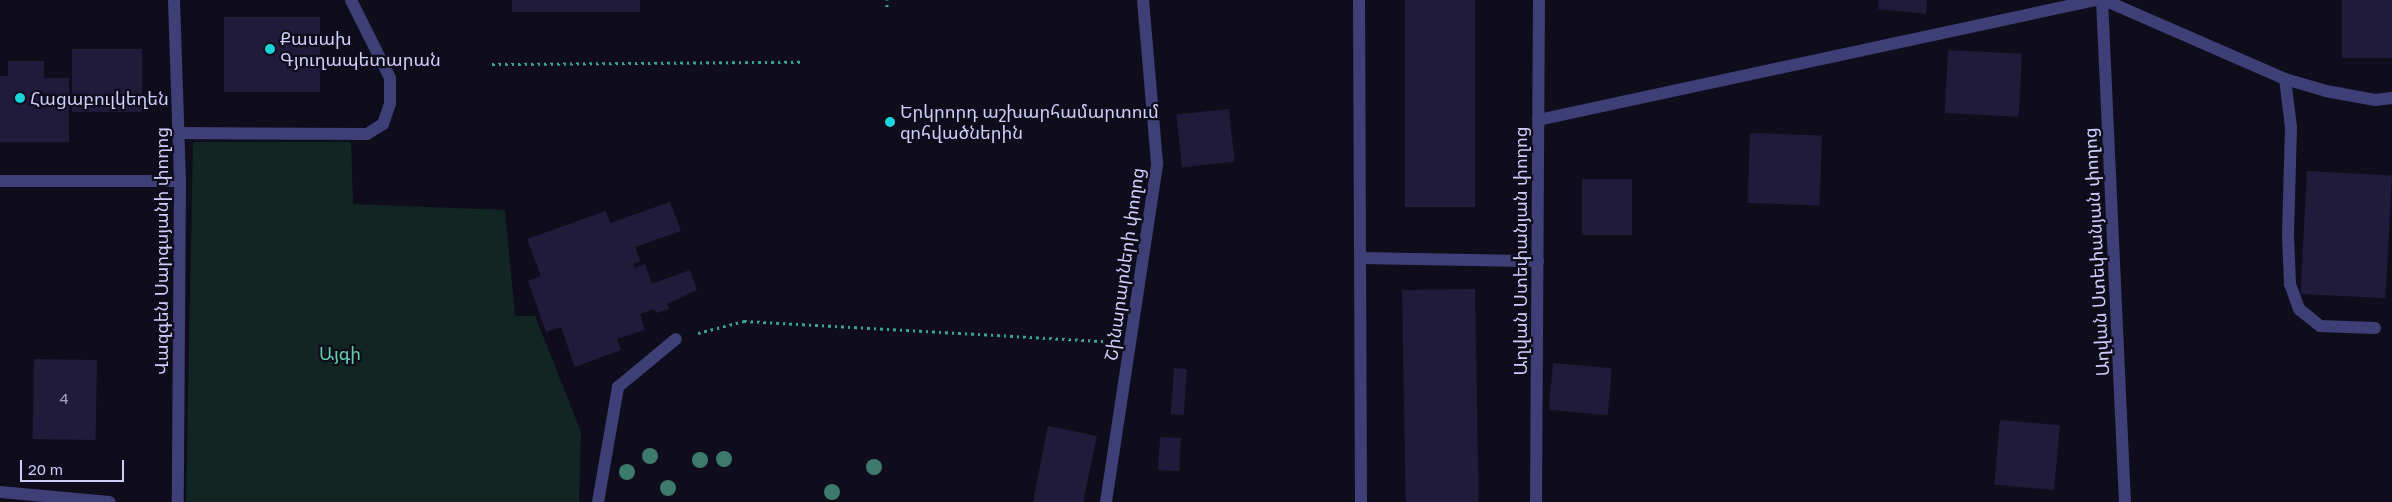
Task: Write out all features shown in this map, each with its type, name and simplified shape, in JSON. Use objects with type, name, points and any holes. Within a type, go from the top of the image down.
[{"type":"street","name":"Վազգեն Սարգսյանի փողոց","points":[[174,0],[180,181],[178,502]]},
{"type":"street","points":[[178,133],[368,134],[382,124],[390,104],[390,78],[351,0]]},
{"type":"street","name":"Շինարարների փողոց","points":[[1106,502],[1157,163],[1143,0]]},
{"type":"street","points":[[1359,0],[1361,502]]},
{"type":"street","name":"Աղվան Ստեփանյան փողոց","points":[[1536,502],[1539,0]]},
{"type":"street","points":[[1538,120],[2096,0]]},
{"type":"street","points":[[2103,0],[2285,79],[2334,92],[2376,100],[2392,98]]},
{"type":"street","name":"Աղվան Ստեփանյան փողոց","points":[[2103,0],[2125,502]]},
{"type":"street","points":[[2285,79],[2291,127],[2288,236],[2290,284],[2299,309],[2320,326],[2376,328]]},
{"type":"street","points":[[0,181],[180,181]]},
{"type":"street","points":[[1360,258],[1538,261]]},
{"type":"street","points":[[598,502],[618,387],[676,339]]},
{"type":"street","points":[[0,492],[110,502]]},
{"type":"path","points":[[887,7],[888,0]]},
{"type":"path","points":[[492,64],[803,62]]},
{"type":"path","points":[[676,339],[744,322],[1106,341],[1125,376]]},
{"type":"green space","name":"Այգի","points":[[193,142],[351,142],[353,204],[505,210],[515,316],[535,316],[581,432],[579,502],[186,502]]},
{"type":"building","points":[[512,0],[640,0],[640,12],[512,12]]},
{"type":"building","points":[[1405,0],[1475,0],[1475,207],[1405,207]]},
{"type":"building","points":[[1879,0],[1927,0],[1926,14],[1878,9]]},
{"type":"building","points":[[2342,0],[2392,0],[2392,58],[2342,58]]},
{"type":"building","points":[[224,17],[320,17],[320,92],[224,92]]},
{"type":"building","points":[[72,49],[142,49],[142,112],[72,112]]},
{"type":"building","points":[[1948,50],[2022,54],[2019,117],[1945,113]]},
{"type":"building","points":[[8,61],[44,61],[44,78],[69,78],[69,142],[0,142],[0,76],[8,76]]},
{"type":"building","points":[[1229,109],[1235,162],[1182,167],[1176,115]]},
{"type":"building","points":[[1750,133],[1822,136],[1820,205],[1748,203]]},
{"type":"building","points":[[2307,171],[2392,175],[2385,298],[2301,294]]},
{"type":"building","points":[[1582,179],[1632,179],[1632,235],[1582,235]]},
{"type":"building","points":[[670,202],[681,231],[635,247],[640,261],[633,264],[635,268],[645,264],[652,284],[690,270],[697,290],[667,304],[669,309],[656,313],[654,309],[640,314],[645,330],[617,339],[621,350],[575,367],[561,327],[546,332],[528,281],[541,276],[527,239],[606,211],[610,223]]},
{"type":"building","points":[[1475,289],[1479,502],[1406,502],[1402,290]]},
{"type":"building","points":[[34,359],[97,360],[96,440],[33,439]]},
{"type":"building","points":[[1553,363],[1612,368],[1608,415],[1549,410]]},
{"type":"building","points":[[1174,368],[1187,369],[1184,415],[1171,414]]},
{"type":"building","points":[[2000,420],[2060,425],[2054,490],[1994,485]]},
{"type":"building","points":[[1048,426],[1097,436],[1083,502],[1033,502]]},
{"type":"building","points":[[1160,437],[1181,438],[1179,471],[1158,470]]},
{"type":"place","name":"Քասախ Գյուղապետարան","points":[[270,49]]},
{"type":"place","name":"Հացաբուլկեղեն","points":[[20,98]]},
{"type":"place","name":"Երկրորդ աշխարհամարտում զոհվածներին","points":[[890,122]]}]
